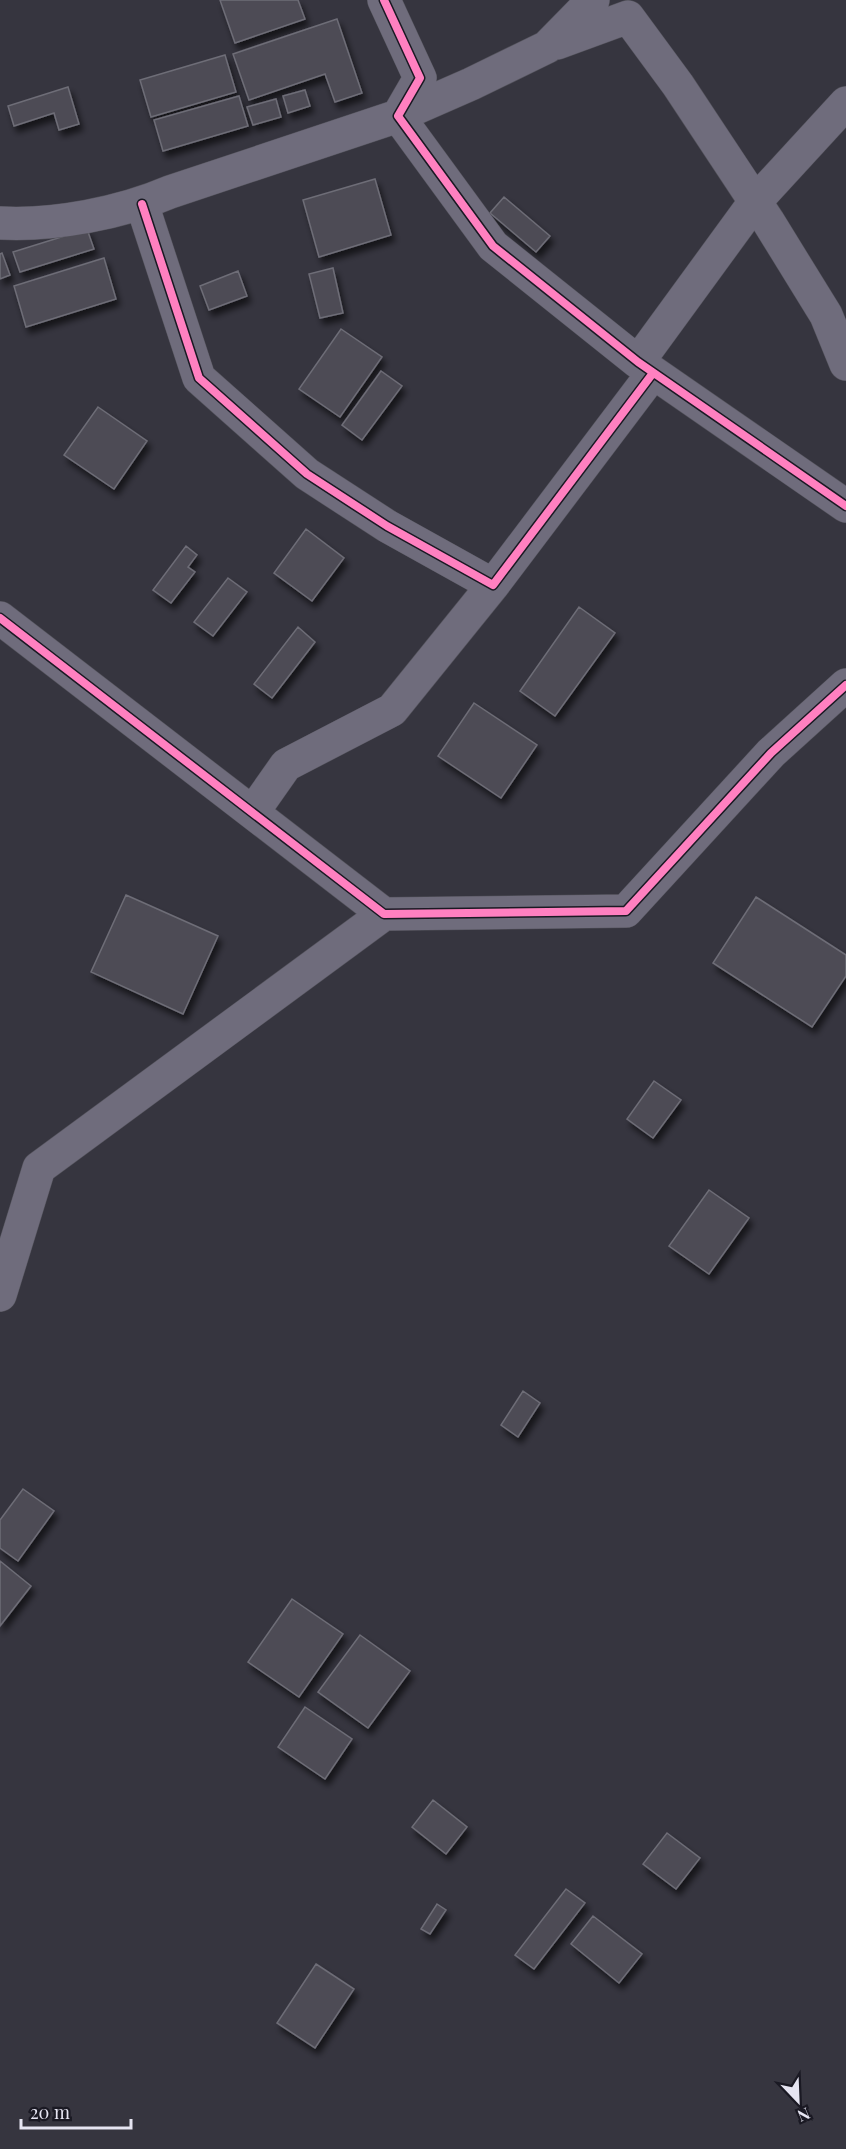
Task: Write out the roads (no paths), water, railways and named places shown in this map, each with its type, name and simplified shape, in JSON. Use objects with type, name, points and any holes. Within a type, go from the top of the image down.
[{"type":"street","points":[[384,0],[420,78],[398,116]]},
{"type":"street","points":[[547,47],[568,0]]},
{"type":"street","points":[[547,47],[593,0]]},
{"type":"street","points":[[0,223],[33,225],[142,204],[170,192],[398,116],[547,47],[628,17],[678,85],[826,315],[846,364]]},
{"type":"street","points":[[253,812],[286,765],[392,710],[493,585],[646,368],[754,203],[846,103]]},
{"type":"street","points":[[398,116],[493,246],[646,368],[846,506]]},
{"type":"street","points":[[142,204],[199,378],[307,474],[387,526],[493,585]]},
{"type":"street","points":[[0,618],[384,914]]},
{"type":"street","points":[[0,1295],[39,1168],[384,914],[626,911],[771,753],[846,685]]}]
